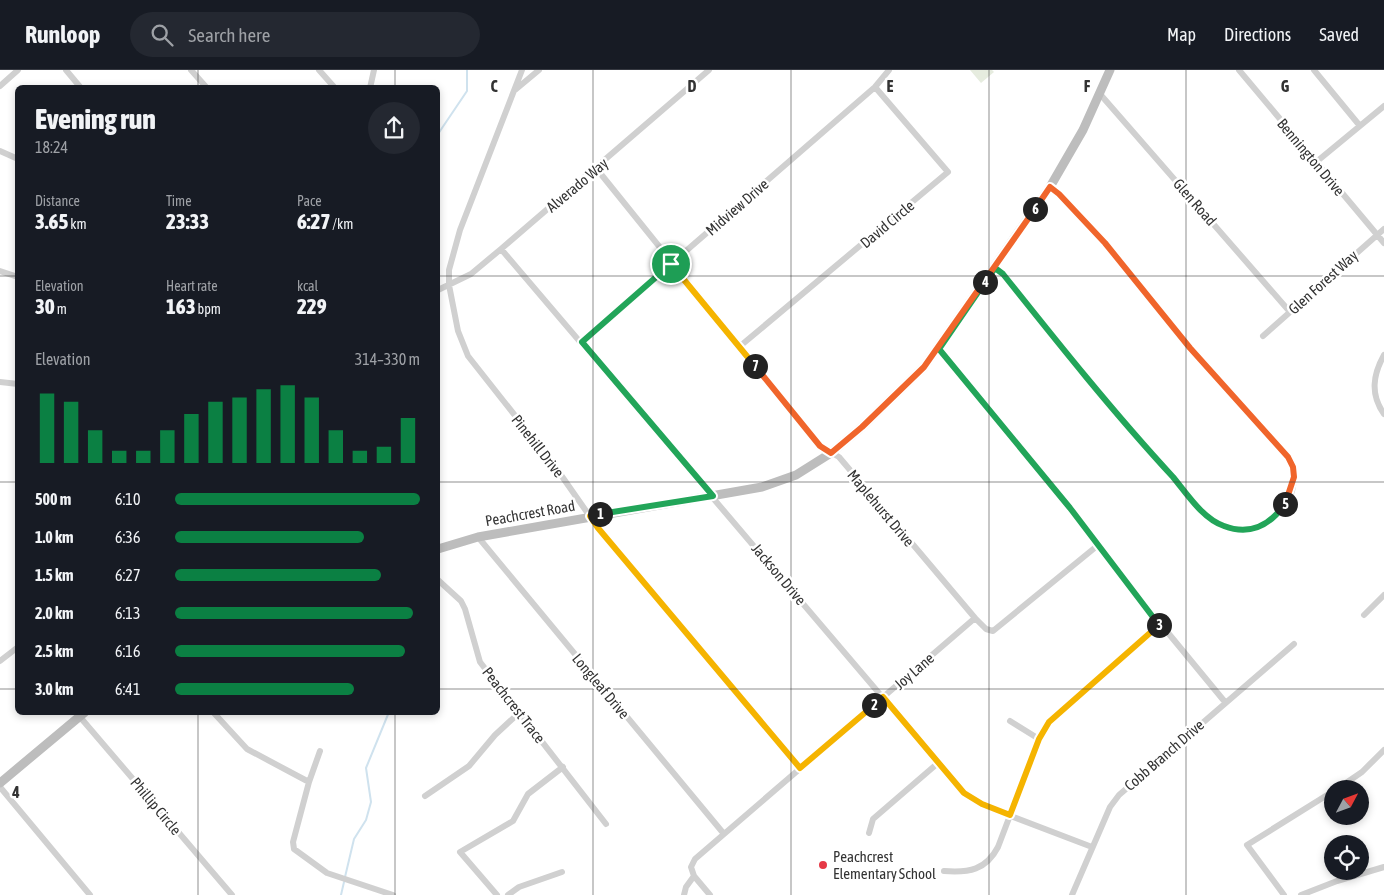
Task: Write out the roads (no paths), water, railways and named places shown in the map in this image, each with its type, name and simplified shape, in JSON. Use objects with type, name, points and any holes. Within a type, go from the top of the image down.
[{"type":"street","points":[[0,86],[18,70]]},
{"type":"street","points":[[66,70],[79,85]]},
{"type":"street","points":[[191,70],[204,85]]},
{"type":"street","points":[[319,70],[332,85]]},
{"type":"street","points":[[371,85],[374,70]]},
{"type":"street","name":"Pinehill Drive","points":[[522,70],[460,230],[449,270],[449,286],[458,332],[468,356],[554,465],[598,528],[800,768]]},
{"type":"street","points":[[514,91],[539,70]]},
{"type":"street","name":"Alverado Way","points":[[440,289],[471,274],[709,70]]},
{"type":"street","name":"Midview Drive","points":[[582,342],[875,87],[890,70]]},
{"type":"street","name":"Peachcrest Road","points":[[440,548],[478,537],[713,496],[775,483],[796,475],[831,453],[914,379],[939,349],[1050,187],[1083,130],[1110,70]]},
{"type":"street","name":"Bennington Drive","points":[[1239,70],[1384,243]]},
{"type":"street","points":[[1314,70],[1360,126]]},
{"type":"street","name":"David Circle","points":[[739,347],[948,172],[875,87]]},
{"type":"street","name":"Glen Road","points":[[1100,94],[1290,312]]},
{"type":"street","points":[[1315,163],[1384,106]]},
{"type":"street","points":[[0,151],[15,158]]},
{"type":"street","name":"Maplehurst Drive","points":[[596,168],[671,264],[820,446],[839,457],[974,618]]},
{"type":"street","points":[[995,268],[1003,274],[1121,421],[1211,520],[1239,531],[1261,526],[1278,514],[1286,504],[1294,477],[1293,467],[1288,457],[1190,348],[1105,243],[1050,187]]},
{"type":"street","name":"Glen Forest Way","points":[[1263,336],[1384,229]]},
{"type":"street","name":"Jackson Drive","points":[[501,249],[713,496],[938,763],[970,798],[1092,847]]},
{"type":"street","points":[[0,271],[15,276]]},
{"type":"street","points":[[939,349],[1070,508],[1097,546],[1225,702]]},
{"type":"street","points":[[1384,356],[1375,374],[1374,383],[1375,399],[1384,414]]},
{"type":"street","points":[[0,382],[15,384]]},
{"type":"street","name":"Longleaf Drive","points":[[478,537],[724,834]]},
{"type":"street","points":[[974,618],[986,629],[993,631],[1097,546]]},
{"type":"street","name":"Peachcrest Trace","points":[[440,582],[461,601],[465,609],[480,662],[606,824]]},
{"type":"street","points":[[1364,615],[1384,595]]},
{"type":"street","name":"Joy Lane","points":[[684,895],[686,887],[694,876],[691,867],[695,860],[974,618]]},
{"type":"street","points":[[944,871],[969,872],[987,863],[998,847],[1039,739],[1049,722],[1160,624]]},
{"type":"street","name":"Cobb Branch Drive","points":[[1072,895],[1110,807],[1119,795],[1294,644]]},
{"type":"street","points":[[0,661],[15,649]]},
{"type":"street","points":[[425,796],[469,766],[495,735],[520,712]]},
{"type":"street","points":[[82,715],[0,785],[90,895]]},
{"type":"street","name":"Phillip Circle","points":[[82,715],[232,895]]},
{"type":"street","points":[[216,715],[246,749],[309,782]]},
{"type":"street","points":[[1010,722],[1039,739]]},
{"type":"street","points":[[1351,780],[1362,772],[1384,750]]},
{"type":"street","points":[[320,751],[309,782],[293,842],[294,849],[328,873],[393,895]]},
{"type":"street","points":[[869,833],[874,819],[938,763]]},
{"type":"street","points":[[497,895],[460,852],[513,820],[528,794],[563,767]]},
{"type":"street","points":[[1284,895],[1247,845],[1324,797]]},
{"type":"street","points":[[1301,895],[1337,881],[1384,867]]},
{"type":"street","points":[[508,895],[519,887],[562,872]]},
{"type":"street","points":[[694,876],[709,894]]},
{"type":"waterway","points":[[440,131],[467,91],[467,70]]},
{"type":"waterway","points":[[345,877],[354,839],[366,820],[371,802],[366,768],[388,715]]},
{"type":"waterway","points":[[341,895],[344,882]]},
{"type":"place","name":"Peachcrest Elementary School","points":[[823,865]]}]
